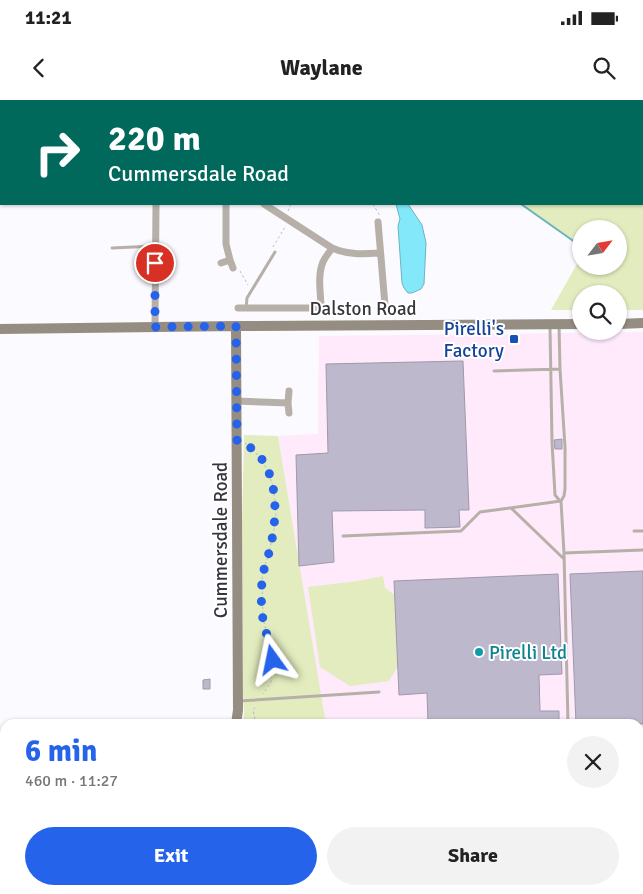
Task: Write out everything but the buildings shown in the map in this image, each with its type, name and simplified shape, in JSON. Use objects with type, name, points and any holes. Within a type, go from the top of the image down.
[{"type":"main road","points":[[627,324],[643,323]]},
{"type":"main road","name":"Dalston Road","points":[[0,328],[572,324]]},
{"type":"main road","name":"Cummersdale Road","points":[[236,326],[238,701],[236,719]]},
{"type":"street","points":[[155,327],[156,205]]},
{"type":"street","points":[[226,205],[226,244],[233,268]]},
{"type":"street","points":[[266,205],[332,248],[359,255],[380,253]]},
{"type":"street","points":[[378,222],[384,305]]},
{"type":"street","points":[[321,308],[320,279],[322,264],[332,248]]},
{"type":"street","points":[[221,263],[230,260]]},
{"type":"street","points":[[238,308],[331,308]]},
{"type":"street","points":[[289,391],[289,413]]},
{"type":"street","points":[[236,401],[288,403]]},
{"type":"lane","points":[[112,248],[156,246]]},
{"type":"lane","points":[[246,308],[247,298],[275,252]]},
{"type":"lane","points":[[554,324],[560,370],[565,447],[564,496],[561,501],[568,719]]},
{"type":"lane","points":[[554,324],[552,442],[555,495],[561,501]]},
{"type":"lane","points":[[494,371],[560,370]]},
{"type":"lane","points":[[343,536],[461,531],[480,512],[561,501]]},
{"type":"lane","points":[[510,508],[564,559]]},
{"type":"lane","points":[[634,531],[643,531]]},
{"type":"lane","points":[[564,553],[643,550]]},
{"type":"lane","points":[[238,701],[379,692]]},
{"type":"path","points":[[233,268],[238,268],[248,286]]},
{"type":"path","points":[[237,441],[254,450],[267,469],[273,486],[276,514],[262,581],[263,618],[273,660],[273,672],[271,682],[254,710],[255,719]]},
{"type":"shaded area","points":[[627,332],[643,332],[643,719],[325,719],[278,436],[318,434],[319,336],[572,333],[572,340],[627,340]]},
{"type":"green space","points":[[520,205],[643,205],[643,310],[627,310],[627,285],[572,285],[572,310],[551,310],[572,273],[572,275],[628,275],[628,220],[572,220],[572,241]]},
{"type":"green space","points":[[244,435],[278,436],[325,719],[243,719],[242,523]]},
{"type":"green space","points":[[383,576],[385,588],[395,595],[398,666],[389,681],[350,686],[320,667],[308,587]]},
{"type":"water","points":[[396,205],[409,205],[422,225],[426,243],[424,284],[421,289],[412,293],[408,293],[402,283],[398,226],[400,219]]},
{"type":"waterway","points":[[522,205],[572,240]]},
{"type":"place","name":"Pirelli's Factory","points":[[514,339]]},
{"type":"place","name":"Pirelli Ltd","points":[[479,652]]},
{"type":"route","points":[[155,263],[155,327],[236,326],[237,441],[254,450],[261,459],[273,486],[275,501],[274,530],[263,570],[262,581],[263,618],[273,660]]}]
